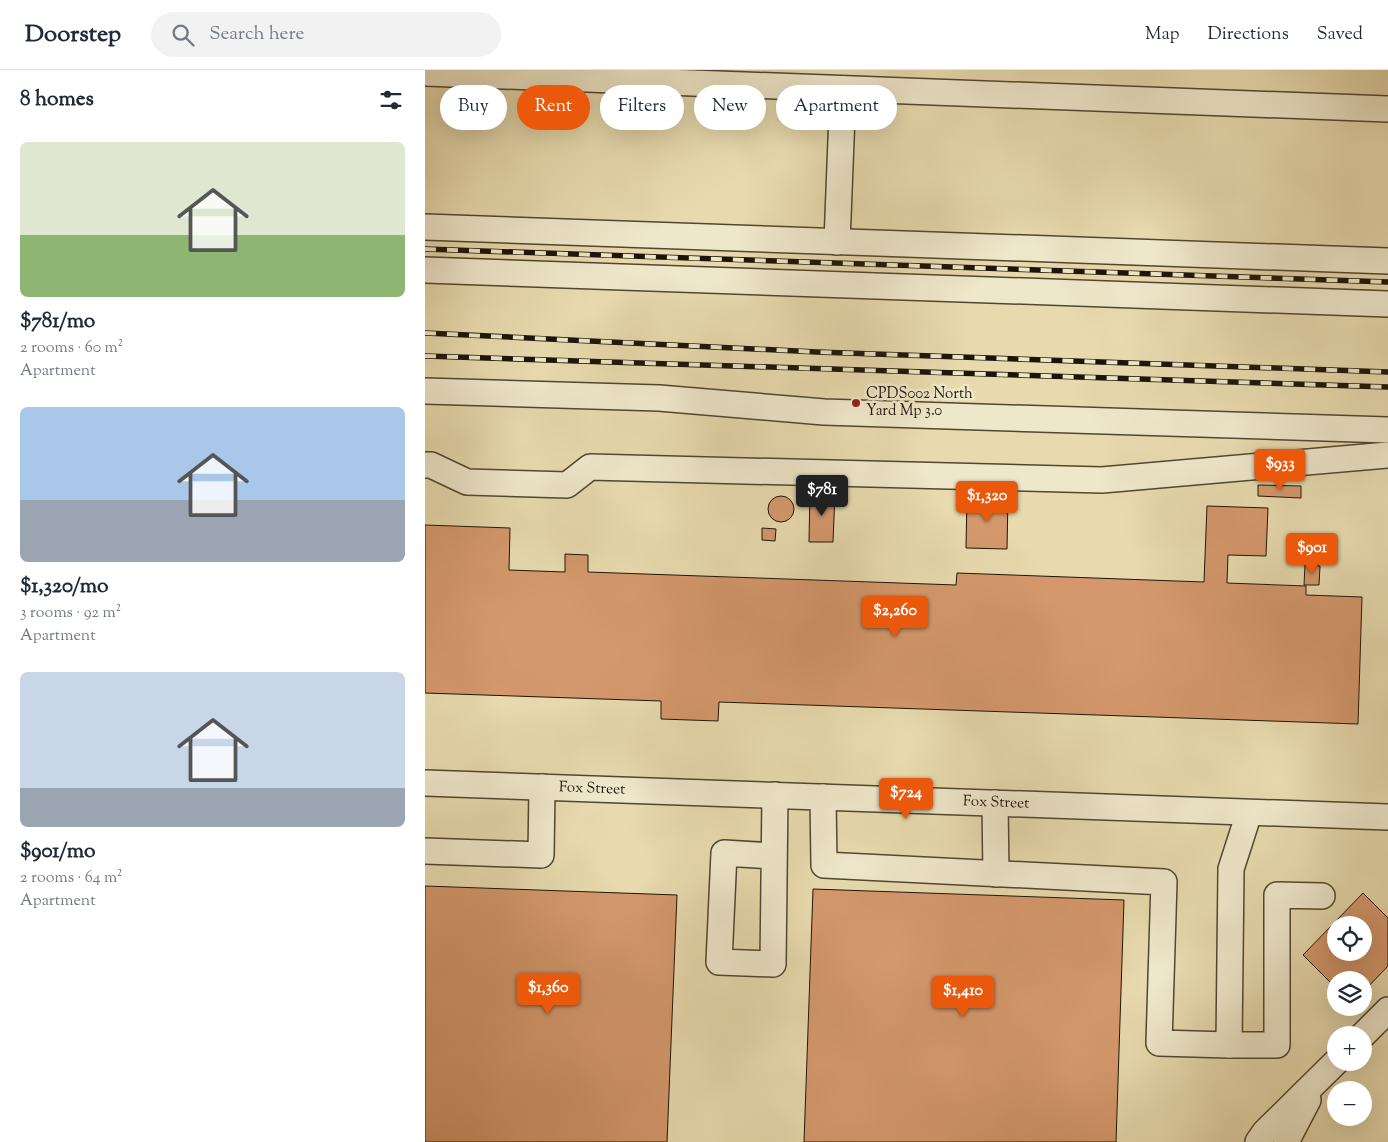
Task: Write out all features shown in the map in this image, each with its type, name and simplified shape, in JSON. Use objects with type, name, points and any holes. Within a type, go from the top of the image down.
[{"type":"street","points":[[425,73],[776,86]]},
{"type":"street","points":[[897,91],[1388,109]]},
{"type":"street","points":[[837,242],[841,130]]},
{"type":"street","points":[[425,227],[1388,261]]},
{"type":"street","points":[[425,270],[1388,304]]},
{"type":"street","points":[[425,391],[659,398],[824,412],[1388,430]]},
{"type":"street","points":[[425,465],[431,465],[467,482],[567,485],[590,467],[1102,480],[1388,455]]},
{"type":"street","name":"Fox Street","points":[[425,783],[1388,817]]},
{"type":"street","points":[[425,851],[541,855],[542,787]]},
{"type":"street","points":[[775,796],[775,856],[773,964],[719,962],[724,853],[775,856]]},
{"type":"street","points":[[823,797],[824,865],[1164,882],[1159,1043],[1277,1045],[1277,895],[1323,896]]},
{"type":"street","points":[[995,803],[996,874]]},
{"type":"street","points":[[1229,1045],[1231,869],[1249,813]]},
{"type":"street","points":[[1372,1026],[1388,1010]]},
{"type":"street","points":[[1258,1142],[1328,1071]]},
{"type":"street","points":[[1286,1142],[1319,1080]]},
{"type":"building","points":[[1258,485],[1301,486],[1301,498],[1258,496]]},
{"type":"building","points":[[810,492],[835,493],[833,542],[809,542]]},
{"type":"building","points":[[781,496],[790,500],[794,509],[790,518],[781,522],[772,518],[768,509],[772,500]]},
{"type":"building","points":[[967,496],[1008,498],[1007,549],[966,548]]},
{"type":"building","points":[[1207,506],[1268,508],[1266,556],[1228,555],[1227,583],[1306,586],[1306,595],[1362,597],[1358,724],[719,702],[718,721],[661,719],[661,701],[425,693],[425,525],[510,528],[509,570],[565,572],[565,554],[588,555],[588,572],[956,585],[957,573],[1204,582]]},
{"type":"building","points":[[762,528],[776,529],[775,541],[762,540]]},
{"type":"building","points":[[1305,565],[1320,566],[1319,585],[1304,585]]},
{"type":"building","points":[[425,886],[677,895],[667,1142],[425,1142]]},
{"type":"building","points":[[813,889],[1124,900],[1116,1142],[804,1142]]},
{"type":"building","points":[[1363,893],[1388,918],[1388,966],[1372,983],[1372,971],[1327,971],[1327,979],[1303,955],[1327,930],[1327,961],[1372,961],[1372,916],[1341,916]]},
{"type":"railway","points":[[425,249],[1388,282]]},
{"type":"railway","points":[[425,333],[817,352],[1388,372]]},
{"type":"railway","points":[[425,356],[1388,387]]},
{"type":"place","name":"CPDS002 North Yard Mp 3.0","points":[[856,403]]}]
